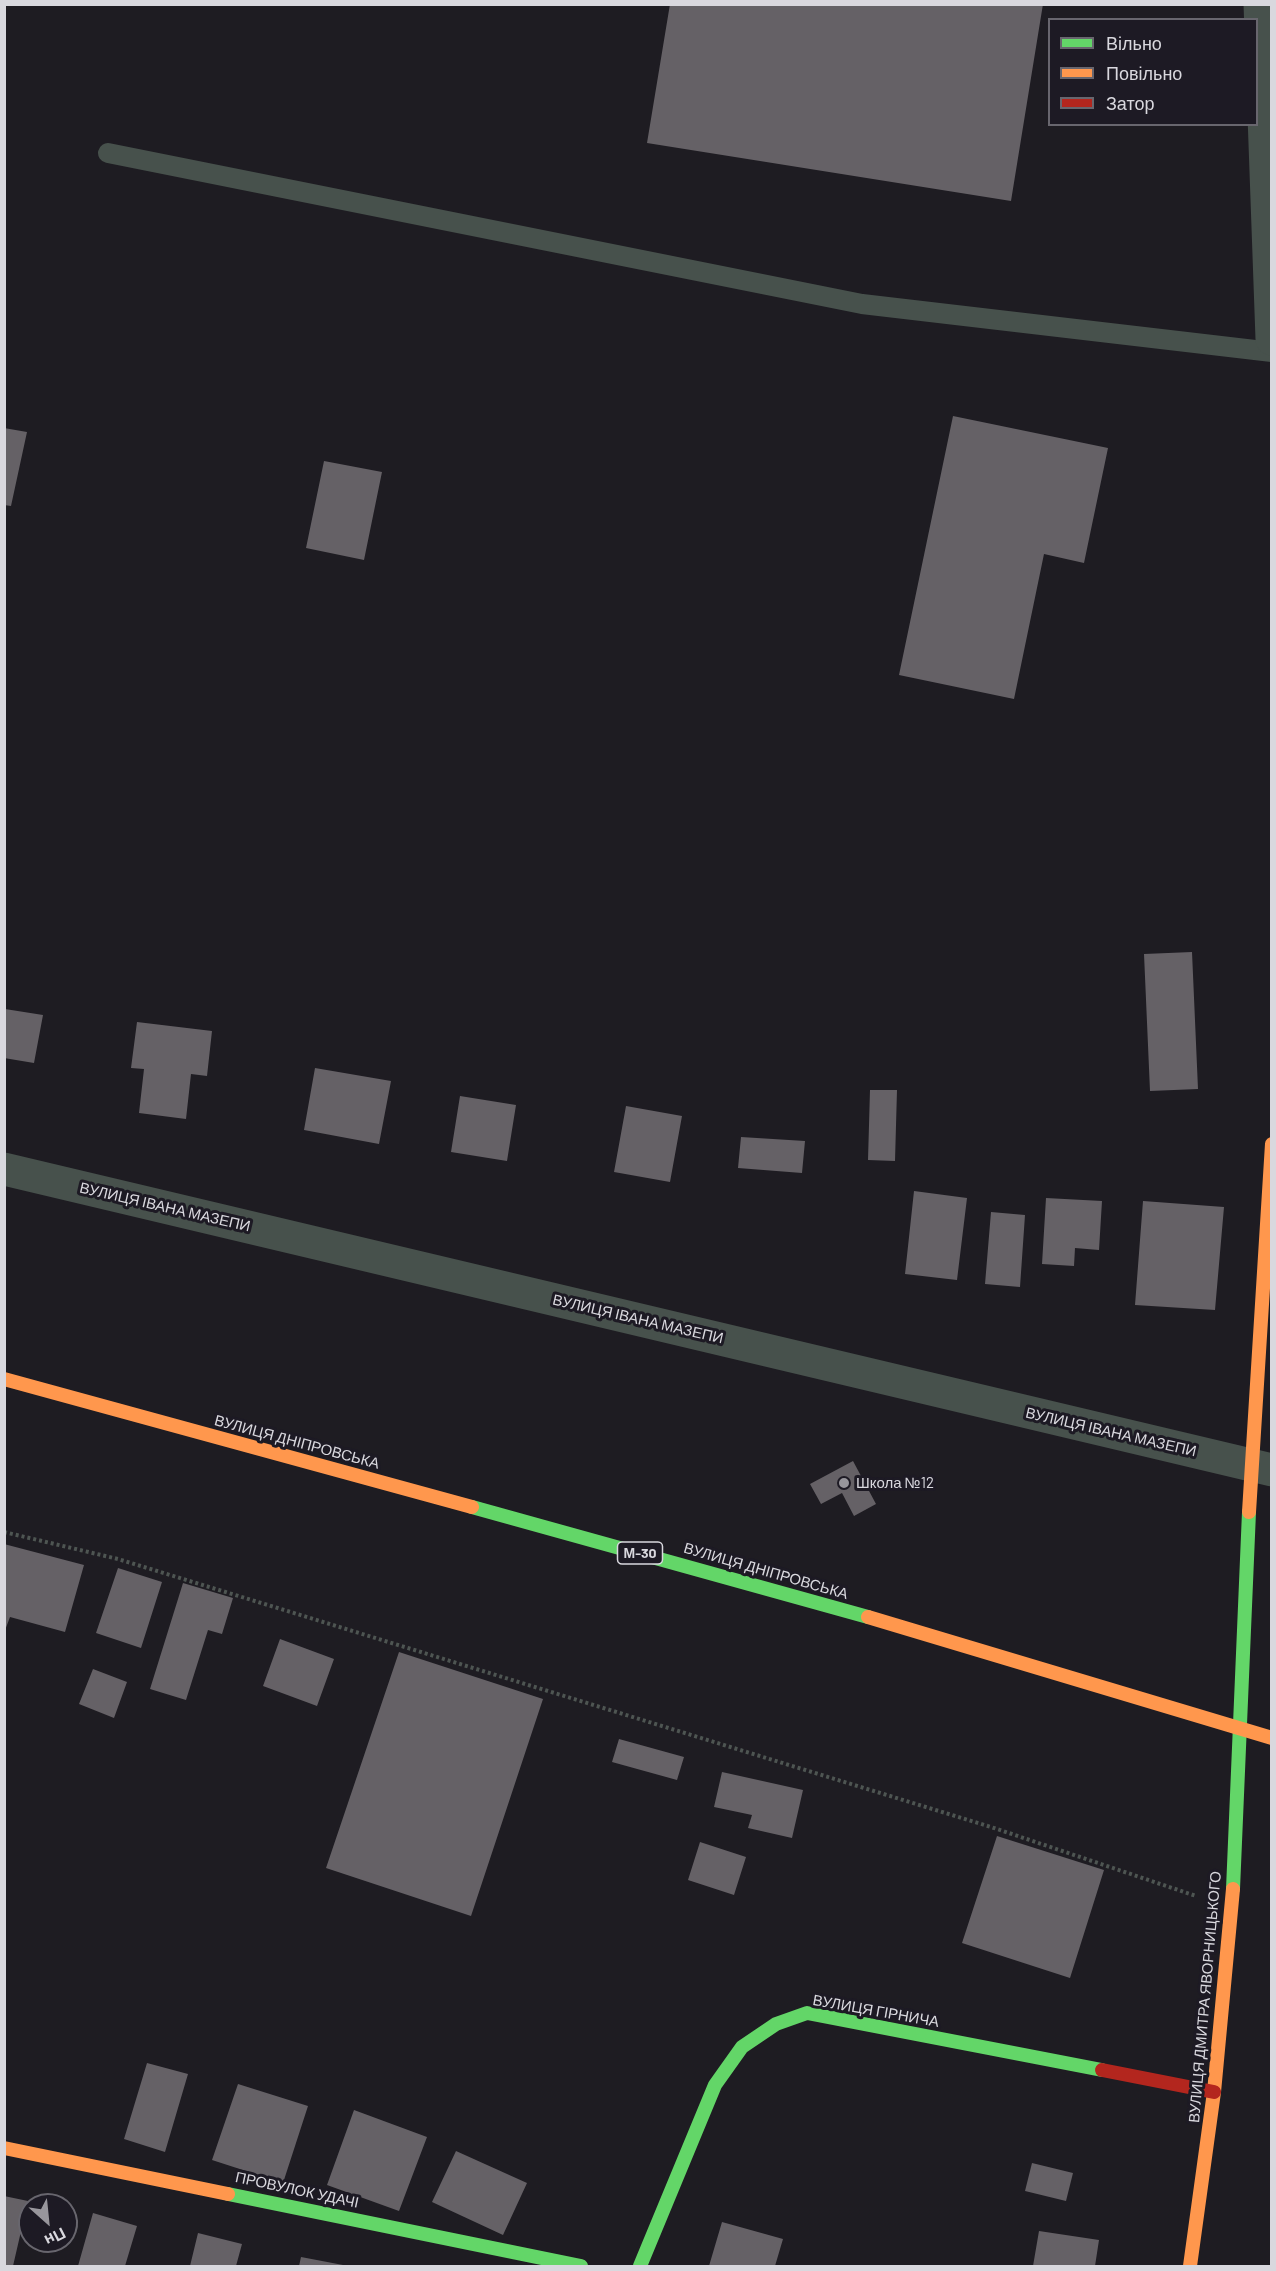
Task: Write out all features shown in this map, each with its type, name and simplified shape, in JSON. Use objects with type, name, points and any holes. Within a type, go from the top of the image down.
[{"type":"main road","name":"ВУЛИЦЯ ДМИТРА ЯВОРНИЦЬКОГО","points":[[1190,2266],[1214,2092],[1232,1906],[1238,1728],[1261,1468],[1272,1144]]},
{"type":"main road","name":"ВУЛИЦЯ ДНІПРОВСЬКА","points":[[4,1379],[823,1603],[1272,1738]]},
{"type":"main road","name":"ВУЛИЦЯ ГІРНИЧА","points":[[640,2266],[715,2085],[742,2047],[776,2024],[807,2013],[1214,2092]]},
{"type":"main road","name":"ПРОВУЛОК УДАЧІ","points":[[4,2148],[581,2266]]},
{"type":"street","points":[[1260,4],[1272,339]]},
{"type":"street","name":"ВУЛИЦЯ ІВАНА МАЗЕПИ","points":[[4,1169],[1261,1468]]},
{"type":"lane","points":[[108,153],[862,304],[1272,352]]},
{"type":"path","points":[[4,1532],[118,1559],[991,1827],[1232,1906]]},
{"type":"building","points":[[670,4],[1043,4],[1011,201],[647,143]]},
{"type":"building","points":[[953,416],[1108,448],[1084,563],[1044,554],[1014,699],[899,675]]},
{"type":"building","points":[[4,428],[27,432],[11,506],[4,505]]},
{"type":"building","points":[[324,461],[382,472],[364,560],[306,548]]},
{"type":"building","points":[[1192,952],[1198,1089],[1150,1091],[1144,954]]},
{"type":"building","points":[[5,1009],[43,1015],[34,1063],[4,1058]]},
{"type":"building","points":[[137,1022],[212,1031],[207,1076],[191,1074],[186,1119],[139,1113],[144,1069],[131,1068]]},
{"type":"building","points":[[315,1068],[391,1081],[379,1144],[304,1130]]},
{"type":"building","points":[[870,1090],[897,1090],[895,1161],[868,1160]]},
{"type":"building","points":[[460,1096],[516,1105],[507,1161],[451,1152]]},
{"type":"building","points":[[626,1106],[682,1116],[670,1182],[614,1172]]},
{"type":"building","points":[[741,1137],[805,1141],[802,1173],[738,1168]]},
{"type":"building","points":[[914,1191],[967,1198],[957,1280],[905,1274]]},
{"type":"building","points":[[1046,1198],[1102,1201],[1099,1250],[1075,1248],[1074,1266],[1042,1264]]},
{"type":"building","points":[[1143,1201],[1224,1207],[1215,1310],[1135,1305]]},
{"type":"building","points":[[991,1212],[1025,1215],[1020,1287],[985,1284]]},
{"type":"building","points":[[853,1461],[876,1504],[854,1516],[842,1493],[821,1504],[810,1484]]},
{"type":"building","points":[[4,1544],[84,1565],[65,1632],[10,1617],[4,1633]]},
{"type":"building","points":[[118,1568],[162,1582],[141,1648],[96,1633]]},
{"type":"building","points":[[183,1583],[233,1598],[222,1634],[208,1630],[186,1700],[150,1689]]},
{"type":"building","points":[[280,1639],[334,1659],[317,1706],[263,1686]]},
{"type":"building","points":[[399,1652],[543,1699],[471,1916],[326,1868]]},
{"type":"building","points":[[93,1669],[127,1682],[114,1718],[79,1704]]},
{"type":"building","points":[[619,1739],[684,1757],[677,1780],[612,1762]]},
{"type":"building","points":[[722,1772],[803,1790],[792,1838],[748,1828],[752,1815],[714,1807]]},
{"type":"building","points":[[997,1836],[1104,1870],[1070,1978],[962,1943]]},
{"type":"building","points":[[700,1842],[746,1857],[734,1895],[688,1880]]},
{"type":"building","points":[[147,2063],[188,2074],[165,2152],[124,2139]]},
{"type":"building","points":[[238,2084],[308,2106],[283,2183],[212,2160]]},
{"type":"building","points":[[354,2110],[427,2137],[399,2211],[327,2185]]},
{"type":"building","points":[[456,2151],[527,2183],[503,2235],[432,2202]]},
{"type":"building","points":[[1032,2163],[1073,2173],[1066,2201],[1025,2191]]},
{"type":"building","points":[[4,2196],[18,2199],[18,2244],[13,2266],[4,2266]]},
{"type":"building","points":[[93,2213],[137,2226],[125,2266],[78,2266]]},
{"type":"building","points":[[722,2222],[783,2239],[775,2266],[709,2266]]},
{"type":"building","points":[[1039,2231],[1099,2240],[1095,2266],[1033,2266]]},
{"type":"building","points":[[198,2233],[242,2244],[236,2266],[190,2266]]},
{"type":"building","points":[[301,2257],[343,2265],[343,2266],[299,2266]]},
{"type":"traffic: fast","points":[[472,1507],[868,1617]]},
{"type":"traffic: fast","points":[[1233,1889],[1249,1512]]},
{"type":"traffic: fast","points":[[640,2266],[715,2085],[742,2047],[776,2024],[807,2013],[1102,2070]]},
{"type":"traffic: fast","points":[[228,2194],[581,2266]]},
{"type":"traffic: slow","points":[[1249,1512],[1272,1144]]},
{"type":"traffic: slow","points":[[4,1379],[472,1507]]},
{"type":"traffic: slow","points":[[868,1617],[1272,1738]]},
{"type":"traffic: slow","points":[[1190,2266],[1214,2092],[1233,1889]]},
{"type":"traffic: slow","points":[[4,2148],[228,2194]]},
{"type":"traffic: jam","points":[[1102,2070],[1214,2092]]},
{"type":"place","name":"Школа №12","points":[[844,1483]]}]
